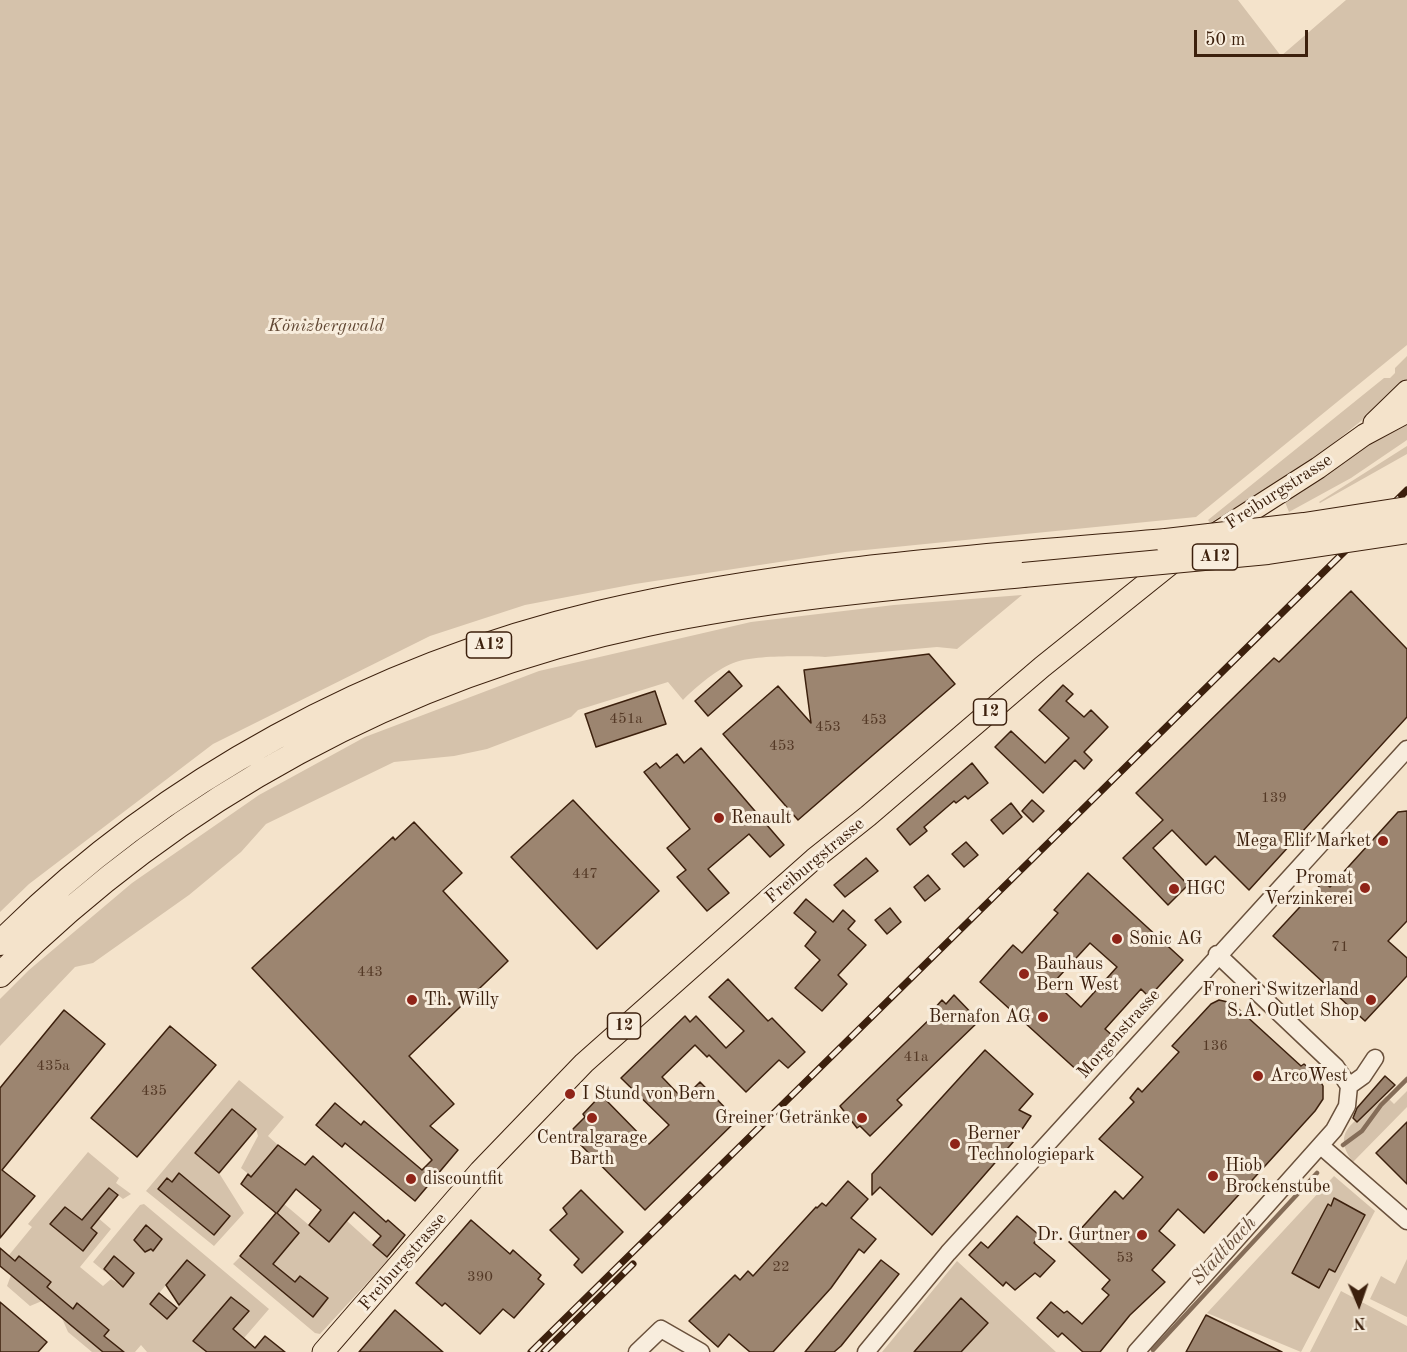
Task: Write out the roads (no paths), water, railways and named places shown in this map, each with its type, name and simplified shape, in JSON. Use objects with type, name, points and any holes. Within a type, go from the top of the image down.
[{"type":"highway","name":"A12","points":[[0,944],[95,859],[152,816],[212,776],[330,710],[443,661],[559,623],[684,595],[858,569],[1266,530],[1407,509]]},
{"type":"highway","name":"A12","points":[[0,975],[99,884],[197,811],[267,768],[322,738],[450,681],[555,647],[688,616],[850,592],[1245,554],[1407,531]]},
{"type":"main road","name":"Freiburgstrasse","points":[[1364,435],[1383,411],[1407,392]]},
{"type":"main road","name":"Freiburgstrasse","points":[[323,1352],[541,1105],[605,1043],[695,963],[1042,667],[1168,565],[1318,468],[1364,435],[1407,412]]},
{"type":"street","name":"Morgenstrasse","points":[[866,1352],[948,1253],[1217,954],[1407,749]]},
{"type":"street","points":[[1136,1352],[1321,1146],[1344,1113],[1349,1086],[1336,1066],[1217,954]]},
{"type":"street","points":[[1349,1086],[1363,1076],[1376,1058]]},
{"type":"street","points":[[1321,1146],[1407,1221]]},
{"type":"street","points":[[637,1352],[661,1329],[701,1352]]},
{"type":"waterway","name":"Stadtbach","points":[[1343,1145],[1362,1131],[1381,1105],[1407,1079]]},
{"type":"waterway","name":"Stadtbach","points":[[1153,1350],[1317,1173]]},
{"type":"railway","points":[[531,1352],[1407,490]]},
{"type":"railway","points":[[544,1352],[633,1264]]},
{"type":"place","name":"Renault","points":[[719,818]]},
{"type":"place","name":"Mega Elif Market","points":[[1383,841]]},
{"type":"place","name":"Promat Verzinkerei","points":[[1365,888]]},
{"type":"place","name":"HGC","points":[[1174,889]]},
{"type":"place","name":"Sonic AG","points":[[1117,939]]},
{"type":"place","name":"Bauhaus Bern West","points":[[1024,974]]},
{"type":"place","name":"Th. Willy","points":[[412,1000]]},
{"type":"place","name":"Froneri Switzerland S.A. Outlet Shop","points":[[1371,1000]]},
{"type":"place","name":"Bernafon AG","points":[[1043,1017]]},
{"type":"place","name":"ArcoWest","points":[[1258,1076]]},
{"type":"place","name":"I Stund von Bern","points":[[570,1094]]},
{"type":"place","name":"Centralgarage Barth","points":[[592,1118]]},
{"type":"place","name":"Greiner Getränke","points":[[862,1118]]},
{"type":"place","name":"Berner Technologiepark","points":[[955,1144]]},
{"type":"place","name":"Hiob Brockenstube","points":[[1213,1176]]},
{"type":"place","name":"discountfit","points":[[411,1179]]},
{"type":"place","name":"Dr. Gurtner","points":[[1142,1235]]},
{"type":"park label","name":"Könizbergwald","points":[[326,326]]}]
